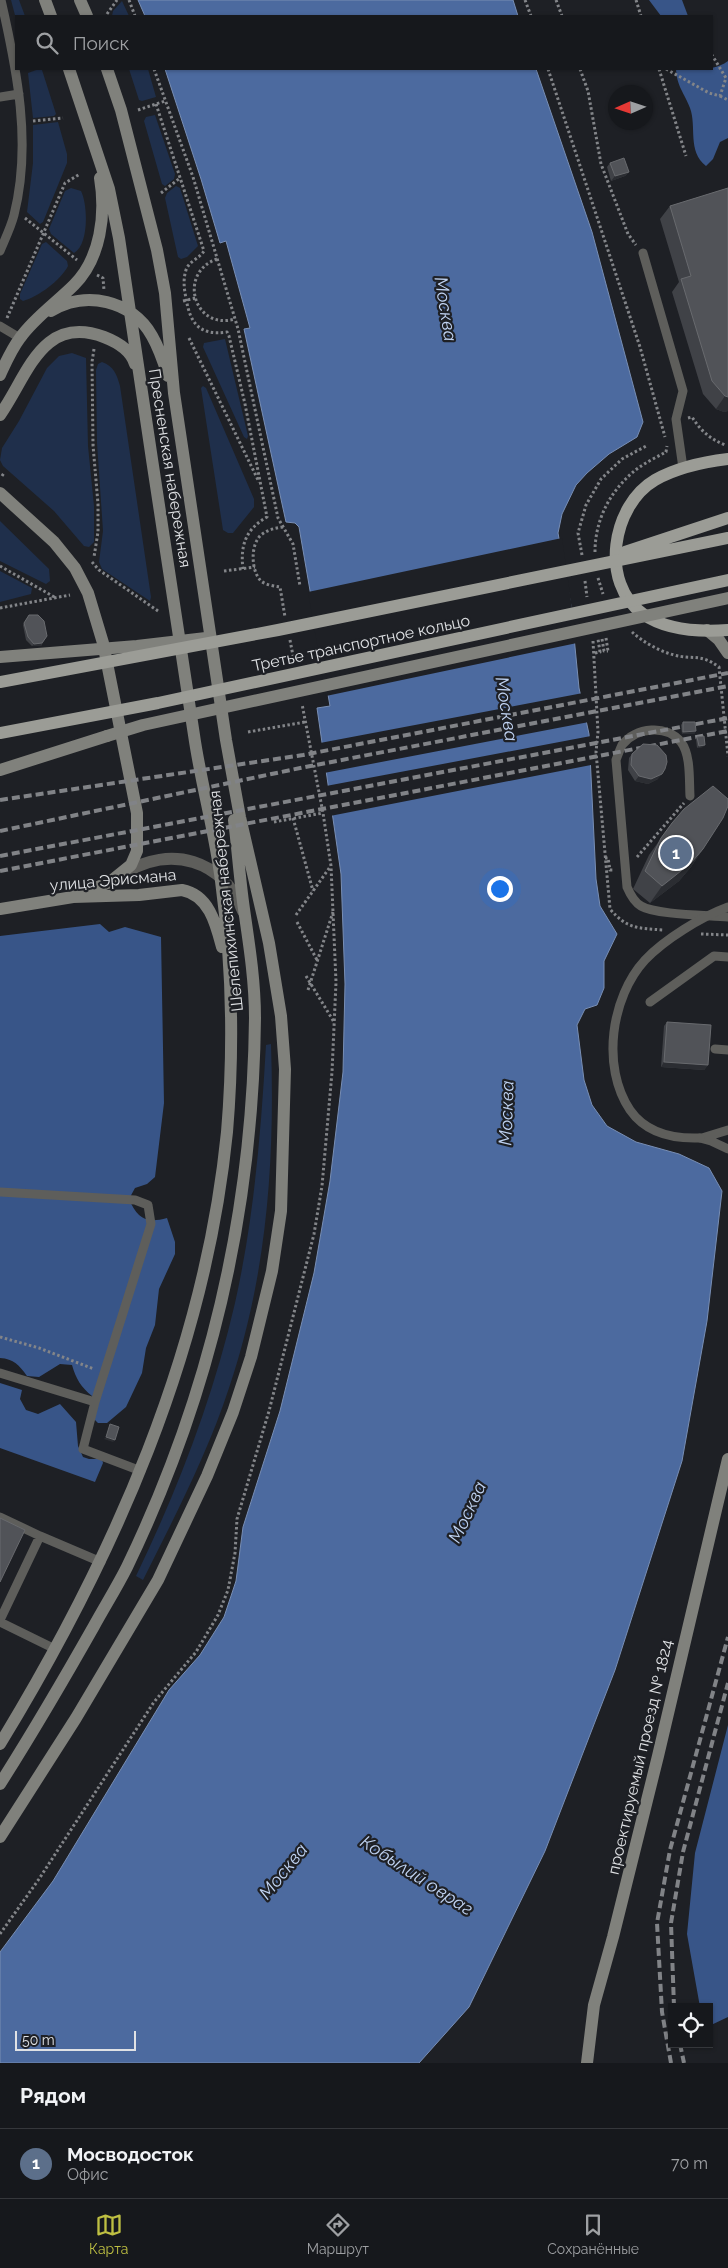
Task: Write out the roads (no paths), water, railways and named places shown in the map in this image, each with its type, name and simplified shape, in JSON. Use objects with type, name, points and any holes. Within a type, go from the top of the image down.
[{"type":"main road","points":[[46,0],[51,15]]},
{"type":"main road","points":[[80,0],[87,15]]},
{"type":"main road","name":"Пресненская набережная","points":[[69,70],[109,189],[118,230],[196,750],[221,877]]},
{"type":"main road","name":"Пресненская набережная","points":[[107,70],[121,110],[157,250],[165,294],[174,393],[226,740]]},
{"type":"main road","points":[[0,375],[20,338],[30,326],[76,283],[87,268],[94,252],[100,233],[102,213],[101,185],[94,143]]},
{"type":"main road","points":[[30,326],[58,307],[93,299],[111,303],[130,313],[143,323],[152,336],[174,393]]},
{"type":"main road","points":[[0,415],[36,354],[46,344],[64,334],[87,332],[117,343],[133,357],[138,372]]},
{"type":"main road","points":[[728,459],[683,468],[654,480],[625,510],[618,532],[617,562],[621,586],[632,603],[644,615],[686,629],[728,630]]},
{"type":"main road","points":[[0,493],[54,542],[74,568],[88,594],[97,617],[137,813],[137,851],[131,865],[121,875],[98,889],[73,898]]},
{"type":"main road","points":[[533,578],[671,538],[728,518]]},
{"type":"main road","name":"Третье транспортное кольцо","points":[[0,682],[285,630],[728,538]]},
{"type":"main road","name":"Третье транспортное кольцо","points":[[0,733],[158,703],[728,580]]},
{"type":"main road","points":[[0,770],[143,725],[728,598]]},
{"type":"main road","points":[[0,657],[137,646],[285,630]]},
{"type":"main road","points":[[707,630],[719,640],[728,653]]},
{"type":"main road","points":[[0,1837],[76,1718],[158,1580],[207,1476],[233,1412],[251,1357],[272,1271],[281,1211],[284,1143],[285,1069],[281,1016],[270,943],[240,817],[226,740]]},
{"type":"main road","name":"Шелепихинская набережная","points":[[0,1784],[56,1694],[126,1569],[166,1479],[205,1370],[224,1296],[240,1214],[249,1140],[255,1016],[252,965],[244,915],[226,740]]},
{"type":"main road","name":"Шелепихинская набережная","points":[[0,1744],[55,1649],[100,1562],[141,1471],[175,1376],[194,1313],[217,1202],[226,1132],[231,1054],[230,979],[221,877]]},
{"type":"main road","name":"улица Эрисмана","points":[[0,907],[14,907],[73,898],[139,895],[174,890],[189,891],[204,901],[212,913],[230,979]]},
{"type":"main road","name":"проектируемый проезд № 1824","points":[[587,2063],[594,2005],[656,1765],[728,1459]]},
{"type":"street","points":[[121,875],[136,866],[151,861],[178,859],[196,862],[221,877],[237,896],[244,915]]},
{"type":"lane","points":[[0,250],[14,216],[22,170],[23,132],[19,94],[1,0]]},
{"type":"lane","points":[[0,98],[19,94]]},
{"type":"lane","points":[[643,253],[684,391],[676,419],[683,468]]},
{"type":"lane","points":[[0,326],[20,338]]},
{"type":"lane","points":[[690,796],[687,757],[682,743],[674,736],[665,731],[647,731],[629,739],[622,746],[616,760],[628,887],[632,897],[640,906],[652,910],[728,917]]},
{"type":"lane","points":[[728,908],[692,925],[645,960],[630,983],[622,1000],[617,1014],[613,1041],[618,1080],[622,1094],[630,1110],[641,1122],[662,1133],[685,1139],[700,1138],[728,1130]]},
{"type":"lane","points":[[650,1002],[714,956],[728,957]]},
{"type":"lane","points":[[715,1049],[728,1050]]},
{"type":"lane","points":[[700,1138],[728,1149]]},
{"type":"lane","points":[[0,1192],[135,1200],[148,1204],[151,1224],[95,1402],[83,1449],[141,1471]]},
{"type":"lane","points":[[0,1373],[95,1402]]},
{"type":"lane","points":[[0,1517],[100,1562]]},
{"type":"lane","points":[[40,1536],[0,1621],[55,1649]]},
{"type":"water","points":[[138,0],[513,0],[518,15],[145,15]]},
{"type":"water","points":[[165,70],[536,70],[592,232],[643,422],[637,437],[609,454],[576,485],[562,514],[558,533],[571,606],[579,688],[589,734],[596,879],[600,906],[617,934],[604,961],[604,988],[597,1005],[585,1009],[577,1025],[584,1080],[592,1105],[607,1126],[636,1142],[679,1154],[709,1168],[722,1191],[707,1321],[682,1461],[615,1670],[545,1851],[469,2007],[419,2063],[0,2063],[0,1952],[53,1881],[169,1690],[200,1655],[224,1617],[236,1581],[243,1527],[280,1411],[314,1273],[330,1181],[343,1072],[345,984],[341,874],[317,708],[330,706],[299,527],[295,523],[286,522],[244,329],[250,328],[226,241],[220,243]]},
{"type":"railway","points":[[0,800],[303,755],[728,673]]},
{"type":"railway","points":[[0,831],[305,767],[728,686]]},
{"type":"railway","points":[[0,856],[728,718]]},
{"type":"railway","points":[[0,871],[728,731]]},
{"type":"railway","points":[[671,2063],[662,2012],[657,1923],[670,1850],[728,1637]]},
{"type":"railway","points":[[674,2003],[671,1923],[683,1852],[728,1683]]},
{"type":"railway","points":[[681,2048],[684,2063]]},
{"type":"place","name":"Мосводосток","points":[[676,853]]},
{"type":"water label","name":"Москва","points":[[446,309]]},
{"type":"water label","name":"Москва","points":[[507,709]]},
{"type":"water label","name":"Москва","points":[[506,1113]]},
{"type":"water label","name":"Москва","points":[[467,1512]]},
{"type":"water label","name":"Москва","points":[[283,1871]]},
{"type":"water label","name":"Кобылий овраг","points":[[417,1875]]}]
